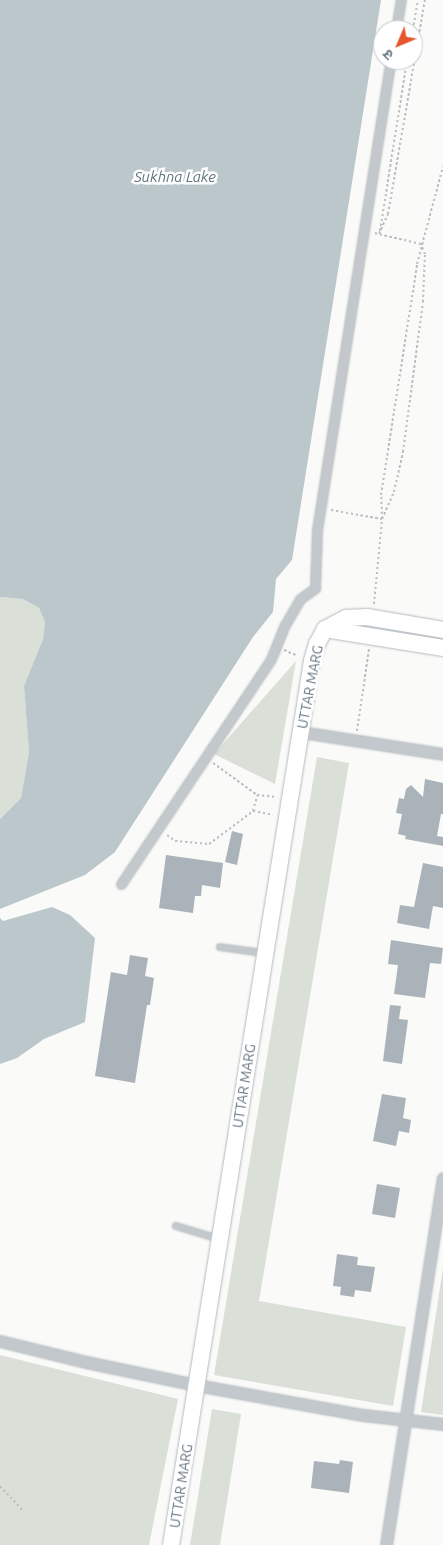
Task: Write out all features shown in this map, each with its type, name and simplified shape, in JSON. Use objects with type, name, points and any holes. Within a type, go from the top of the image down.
[{"type":"main road","points":[[325,629],[346,618],[373,618],[443,630]]},
{"type":"main road","points":[[325,629],[443,648]]},
{"type":"main road","name":"UTTAR MARG","points":[[171,1545],[312,661],[317,644],[325,629]]},
{"type":"street","points":[[398,20],[401,0]]},
{"type":"street","points":[[121,884],[271,659],[285,625],[300,599],[315,588],[317,530],[389,70]]},
{"type":"street","points":[[301,732],[443,754]]},
{"type":"street","points":[[386,1545],[443,1178]]},
{"type":"street","points":[[0,1341],[86,1362],[196,1385],[363,1415],[443,1424]]},
{"type":"lane","points":[[220,946],[266,954]]},
{"type":"lane","points":[[176,1226],[220,1239]]},
{"type":"path","points":[[415,20],[418,0]]},
{"type":"path","points":[[379,234],[388,214],[425,0]]},
{"type":"path","points":[[379,234],[405,70]]},
{"type":"path","points":[[373,618],[382,520],[381,495],[421,244],[432,213],[443,166]]},
{"type":"path","points":[[364,230],[421,244]]},
{"type":"path","points":[[382,520],[394,492],[403,452],[422,302],[425,254],[421,244]]},
{"type":"path","points":[[321,508],[382,520]]},
{"type":"path","points":[[355,740],[371,637]]},
{"type":"path","points":[[276,646],[312,661]]},
{"type":"path","points":[[205,757],[258,795],[291,799]]},
{"type":"path","points":[[158,827],[174,841],[208,844],[253,811],[258,795]]},
{"type":"path","points":[[253,811],[288,817]]},
{"type":"path","points":[[0,1486],[22,1510]]},
{"type":"shaded area","points":[[0,597],[23,599],[39,608],[45,622],[43,639],[24,686],[29,752],[21,798],[0,819]]},
{"type":"shaded area","points":[[296,661],[275,784],[214,754]]},
{"type":"shaded area","points":[[317,757],[349,763],[259,1301],[406,1327],[393,1406],[214,1375]]},
{"type":"shaded area","points":[[443,1268],[443,1415],[421,1412]]},
{"type":"shaded area","points":[[0,1355],[178,1399],[149,1545],[0,1545]]},
{"type":"shaded area","points":[[212,1409],[241,1414],[220,1545],[190,1545]]},
{"type":"water","name":"Sukhna Lake","points":[[0,0],[381,0],[378,20],[373,20],[373,50],[292,560],[276,579],[273,612],[253,637],[115,852],[85,875],[0,909],[0,819],[21,798],[29,752],[24,686],[43,639],[45,622],[39,608],[23,599],[0,597]]},
{"type":"water","points":[[52,907],[70,915],[95,938],[85,1022],[44,1039],[17,1058],[0,1064],[0,918],[3,921]]},
{"type":"building","points":[[425,779],[443,783],[443,814],[441,814],[437,836],[443,837],[443,846],[405,839],[406,836],[398,834],[402,814],[396,813],[399,798],[404,799],[406,789],[411,785],[423,797]]},
{"type":"building","points":[[232,831],[243,834],[237,865],[225,862]]},
{"type":"building","points":[[166,855],[223,863],[220,888],[202,885],[201,896],[195,896],[193,913],[159,908]]},
{"type":"building","points":[[423,863],[443,867],[443,908],[433,906],[429,929],[397,923],[400,905],[414,907]]},
{"type":"building","points":[[391,940],[443,948],[441,964],[430,963],[425,998],[394,994],[398,965],[388,964]]},
{"type":"building","points":[[130,955],[148,958],[145,976],[154,978],[150,1005],[147,1005],[135,1083],[95,1076],[111,972],[127,975]]},
{"type":"building","points":[[390,1005],[401,1006],[399,1019],[408,1020],[402,1064],[383,1061]]},
{"type":"building","points":[[382,1094],[406,1098],[403,1118],[411,1120],[409,1133],[399,1131],[396,1146],[373,1141]]},
{"type":"building","points":[[377,1184],[400,1188],[395,1218],[372,1214]]},
{"type":"building","points":[[337,1254],[358,1257],[357,1265],[375,1267],[371,1292],[355,1290],[354,1297],[340,1295],[341,1287],[333,1286]]},
{"type":"building","points":[[340,1460],[353,1462],[349,1493],[311,1488],[314,1461],[339,1464]]}]
